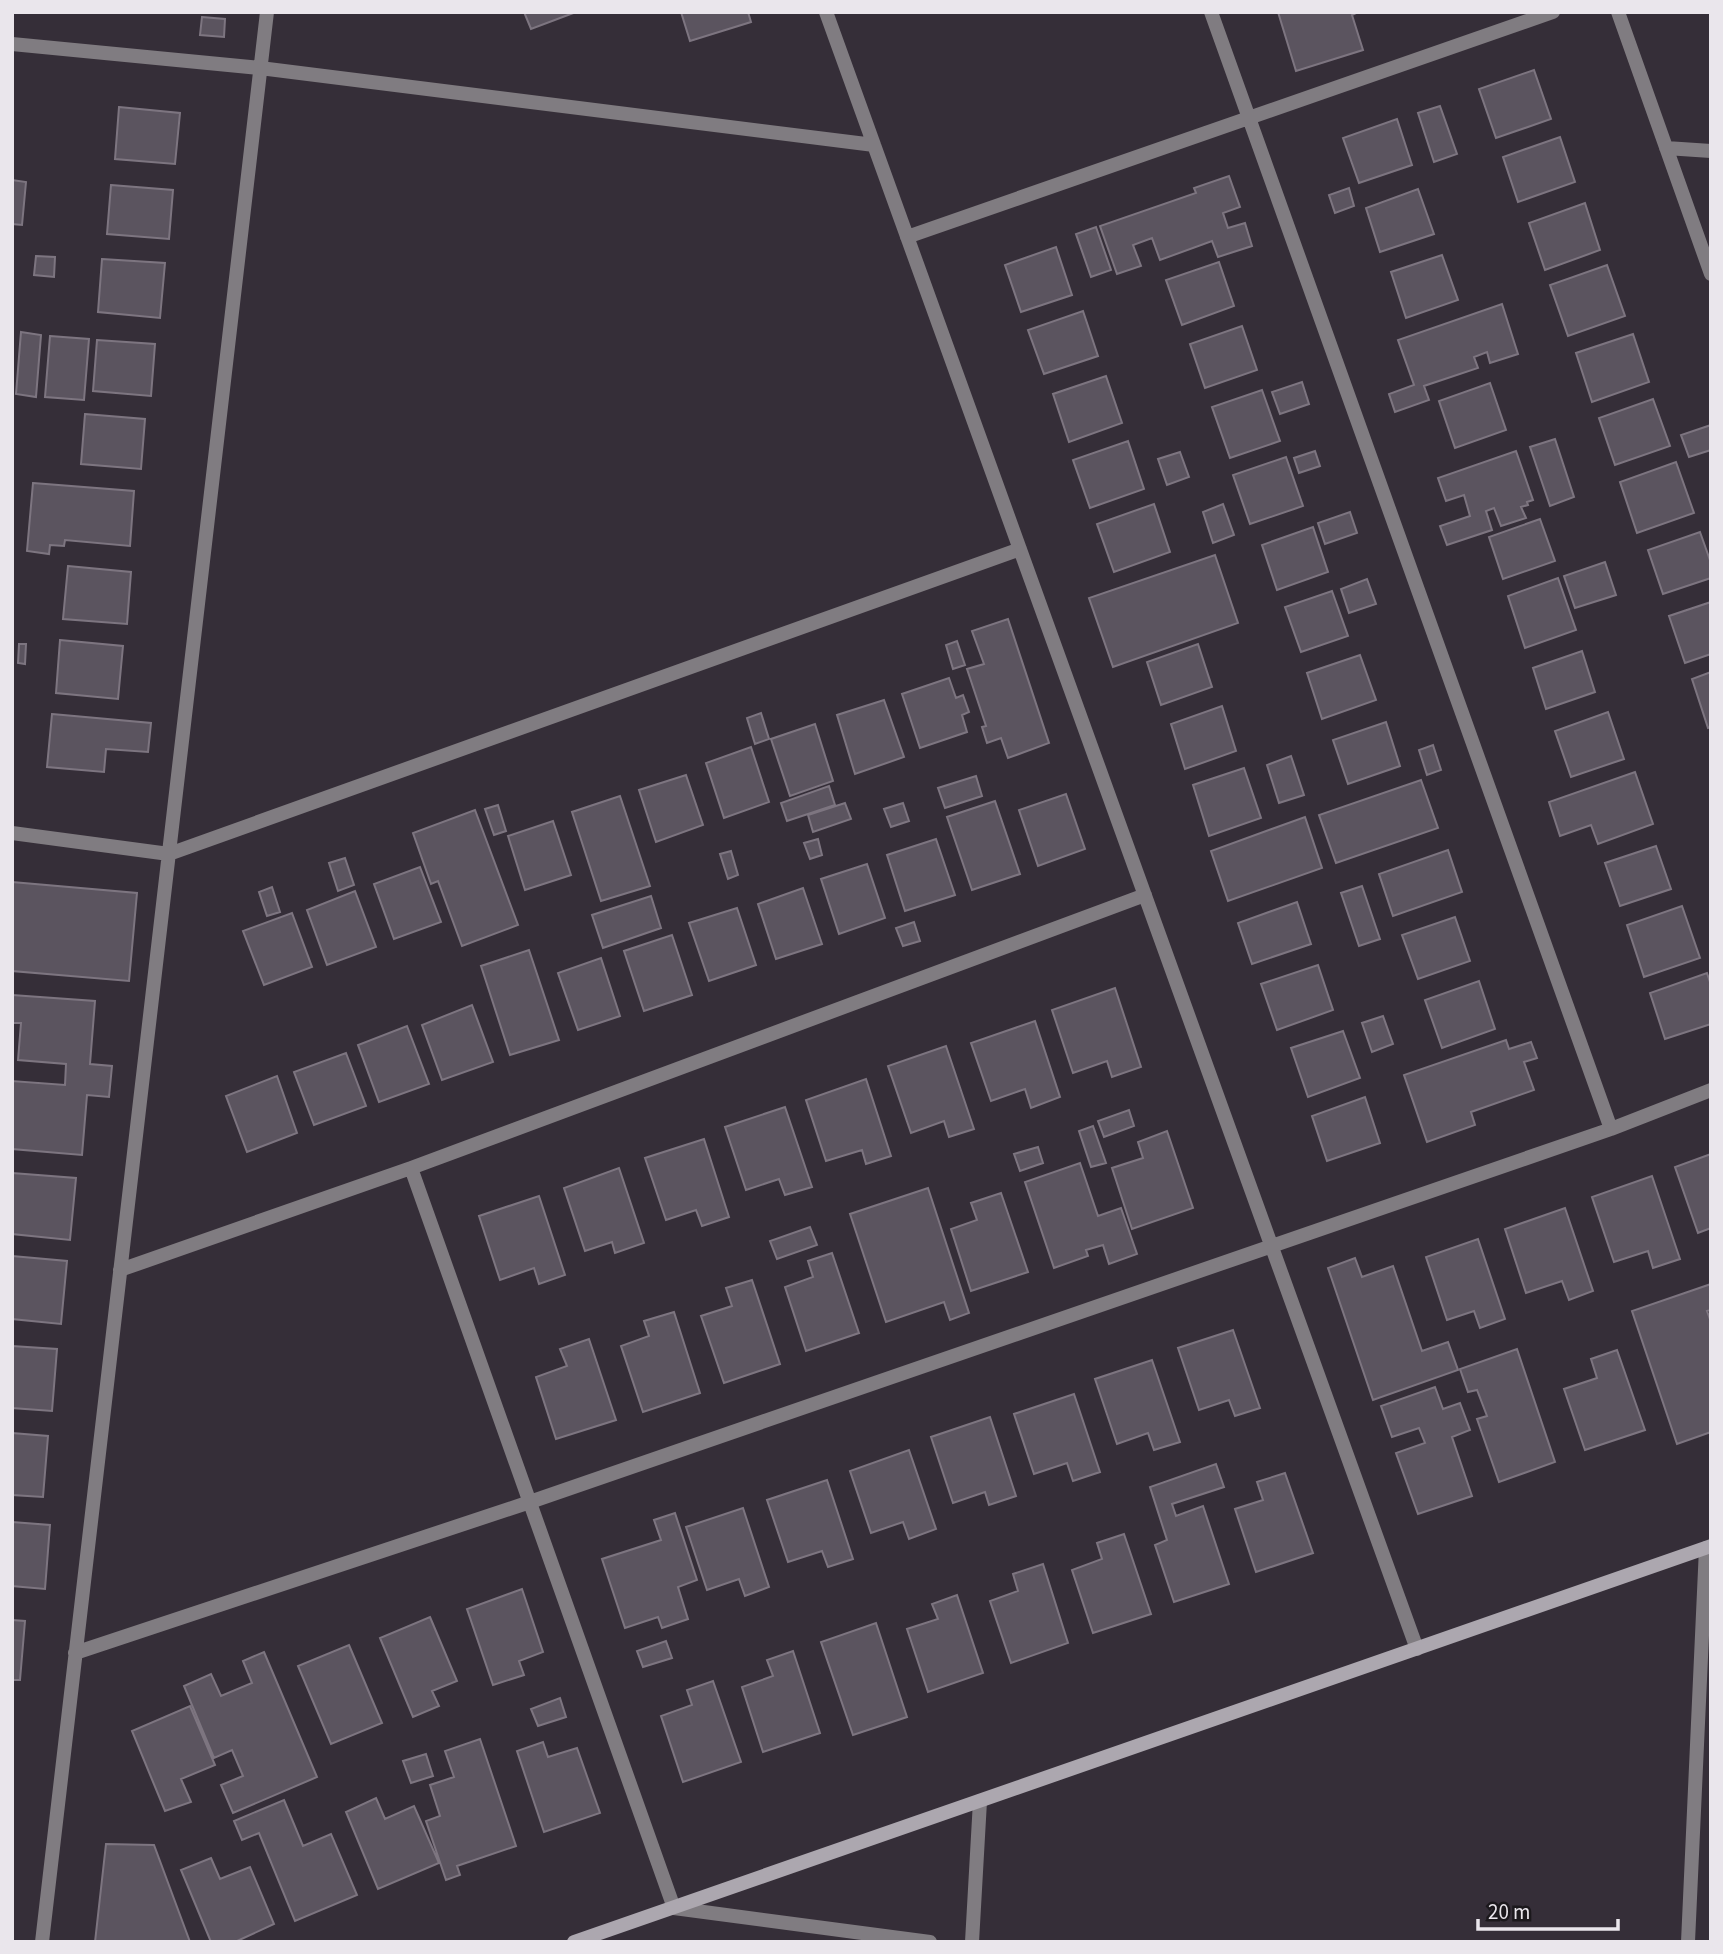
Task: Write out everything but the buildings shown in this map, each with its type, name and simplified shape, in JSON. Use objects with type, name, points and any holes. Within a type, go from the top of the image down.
[{"type":"street","points":[[42,1942],[267,12]]},
{"type":"street","points":[[826,12],[1417,1649]]},
{"type":"street","points":[[1211,12],[1611,1129]]},
{"type":"street","points":[[907,237],[1553,12]]},
{"type":"street","points":[[1619,12],[1711,274]]},
{"type":"street","points":[[12,44],[260,68],[874,145]]},
{"type":"street","points":[[1666,148],[1711,151]]},
{"type":"street","points":[[12,833],[169,854],[1020,549]]},
{"type":"street","points":[[120,1270],[411,1168],[1145,895]]},
{"type":"street","points":[[75,1653],[530,1502],[1272,1247],[1611,1129],[1711,1090]]},
{"type":"street","points":[[411,1168],[674,1908]]},
{"type":"street","points":[[574,1942],[1708,1547],[1688,1942]]},
{"type":"street","points":[[972,1942],[980,1801]]},
{"type":"street","points":[[674,1908],[930,1942]]}]
